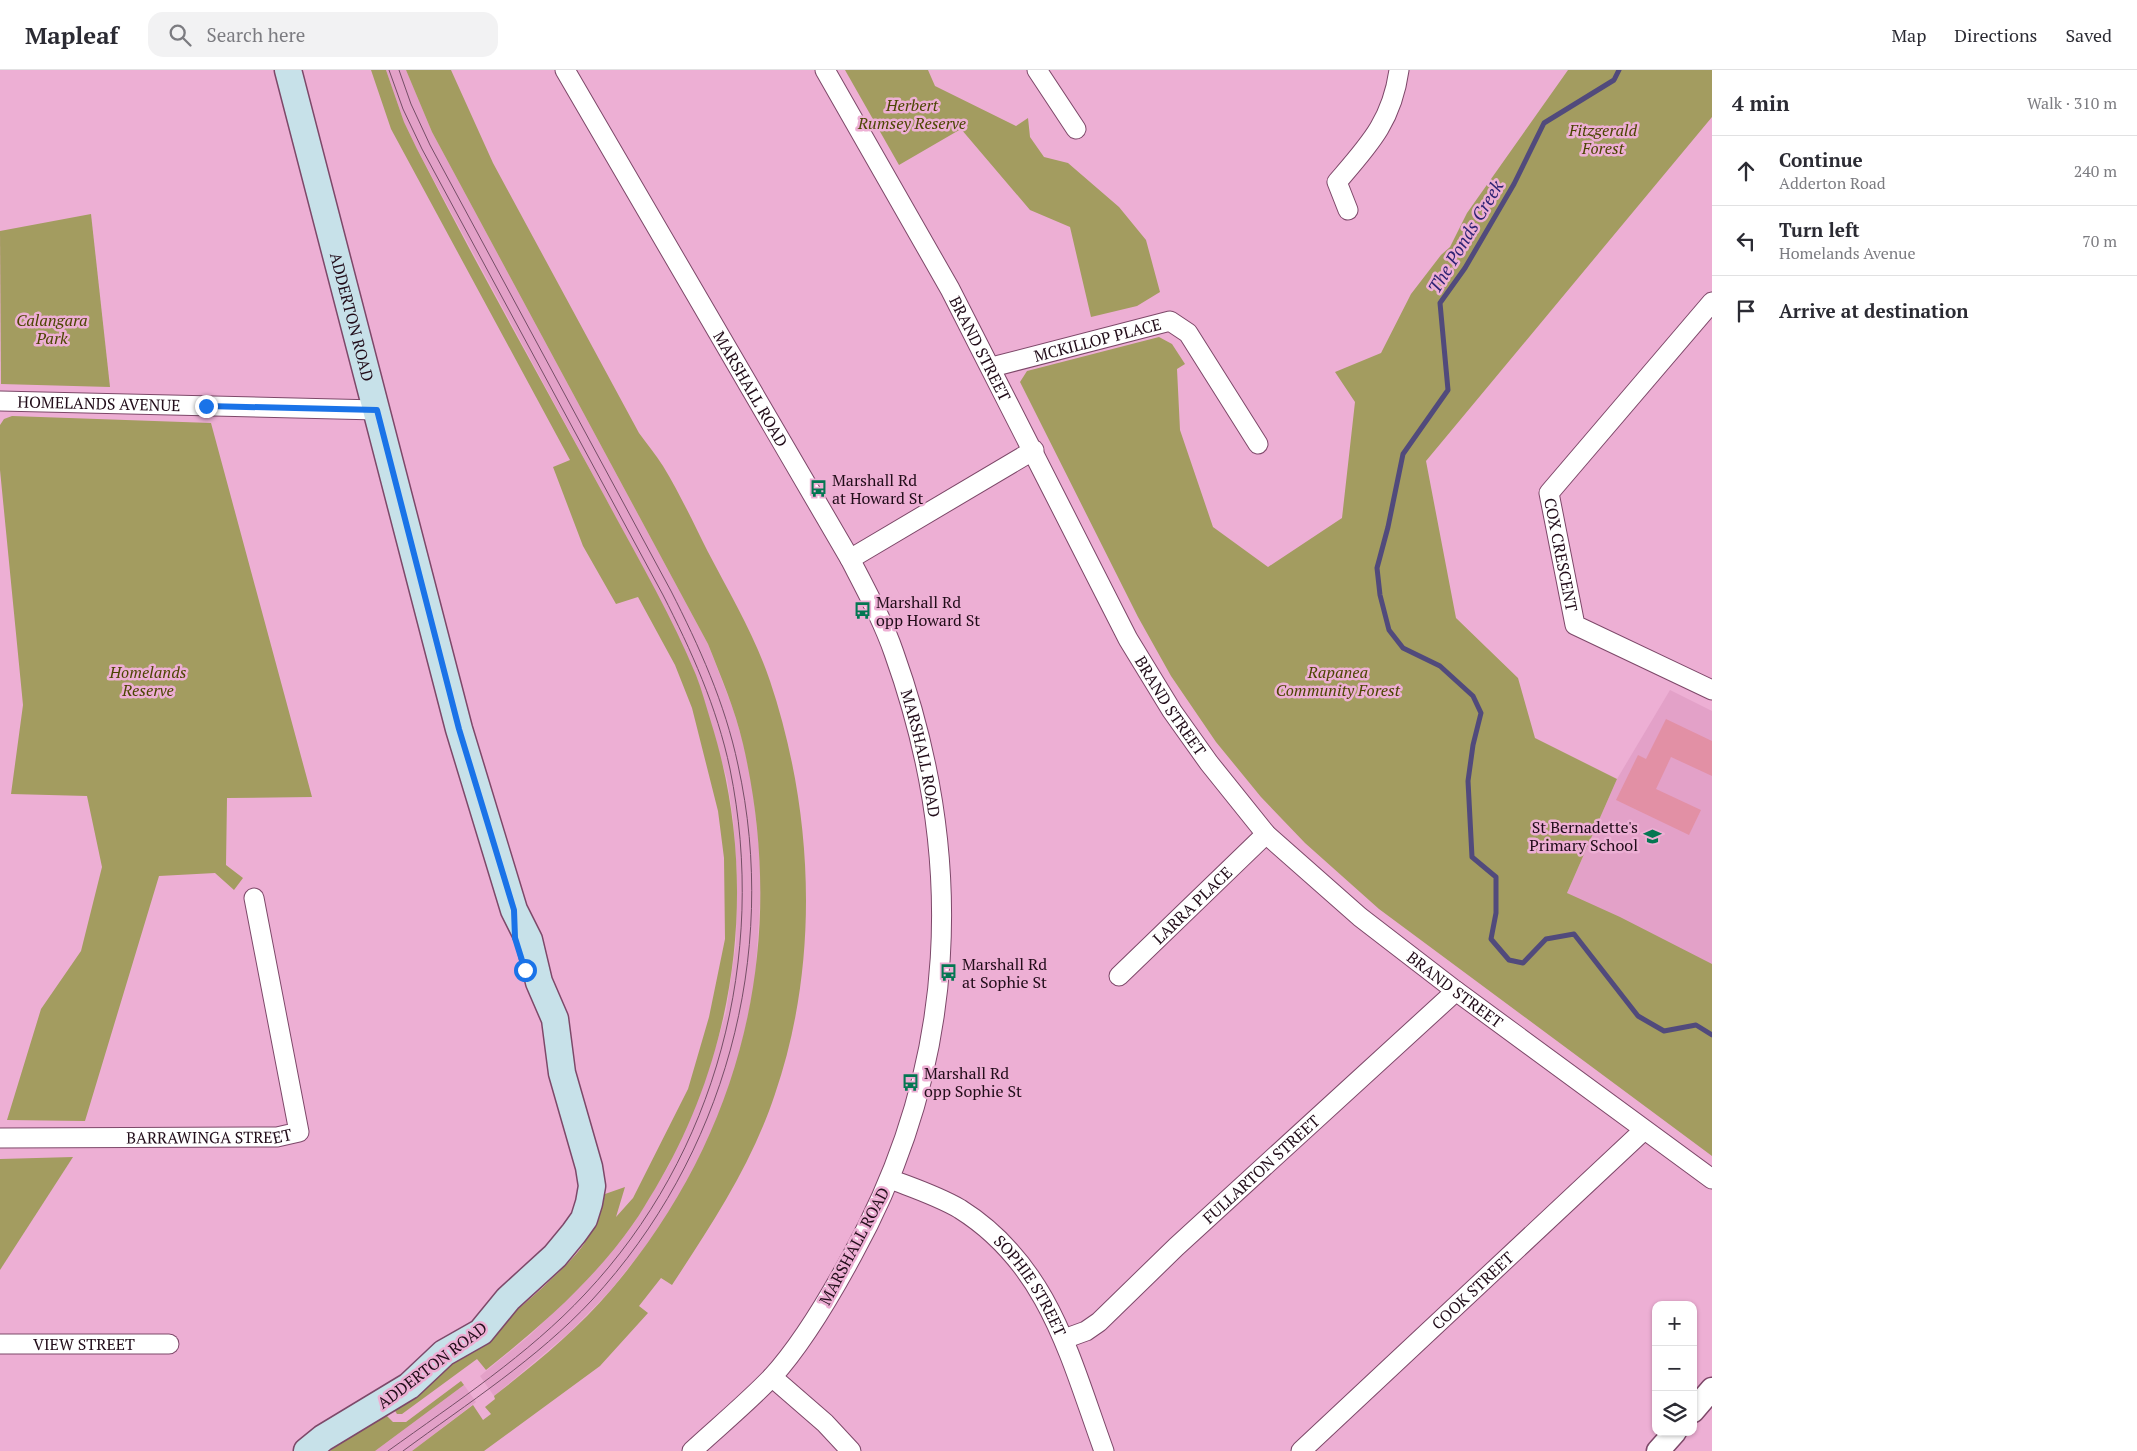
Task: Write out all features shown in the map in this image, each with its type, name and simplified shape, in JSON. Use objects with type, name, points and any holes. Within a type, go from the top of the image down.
[{"type":"main road","name":"ADDERTON ROAD","points":[[288,70],[459,729],[514,910],[515,938],[532,991],[538,1026],[562,1073],[589,1167],[592,1186],[584,1219],[570,1238],[555,1256],[508,1299],[481,1332],[444,1353],[415,1382],[315,1445]]},
{"type":"street","name":"MARSHALL ROAD","points":[[565,70],[850,559],[894,651],[908,694],[931,786],[942,876],[942,945],[937,1003],[922,1080],[890,1179],[841,1277],[806,1331],[772,1376],[692,1451]]},
{"type":"street","name":"BRAND STREET","points":[[825,70],[950,289],[992,367],[1140,662],[1172,712],[1209,764],[1266,834],[1360,917],[1456,991],[1712,1179]]},
{"type":"street","points":[[1037,70],[1076,129]]},
{"type":"street","points":[[1348,210],[1337,182],[1381,129],[1396,93],[1399,70]]},
{"type":"street","name":"COX CRESCENT","points":[[1712,302],[1549,494],[1575,625],[1712,690]]},
{"type":"street","name":"MCKILLOP PLACE","points":[[992,367],[1170,321],[1188,333],[1258,444]]},
{"type":"street","name":"HOMELANDS AVENUE","points":[[0,401],[377,410]]},
{"type":"street","points":[[850,559],[1034,450]]},
{"type":"street","name":"LARRA PLACE","points":[[1119,976],[1266,834]]},
{"type":"street","name":"BARRAWINGA STREET","points":[[0,1138],[277,1137],[300,1132],[254,898]]},
{"type":"street","name":"FULLARTON STREET","points":[[1064,1340],[1086,1331],[1099,1322],[1176,1247],[1456,991]]},
{"type":"street","name":"COOK STREET","points":[[1301,1451],[1644,1130]]},
{"type":"street","name":"SOPHIE STREET","points":[[890,1179],[959,1208],[982,1224],[1004,1244],[1034,1281],[1049,1306],[1064,1340],[1104,1451]]},
{"type":"street","name":"VIEW STREET","points":[[0,1344],[169,1344]]},
{"type":"street","points":[[772,1376],[825,1423],[851,1451]]},
{"type":"street","points":[[1697,1406],[1712,1389]]},
{"type":"street","points":[[1658,1451],[1671,1436]]},
{"type":"shaded area","points":[[386,70],[406,70],[432,132],[708,644],[733,709],[743,742],[752,785],[762,872],[755,982],[746,1025],[734,1074],[712,1131],[690,1177],[657,1232],[610,1291],[569,1333],[494,1396],[480,1376],[529,1336],[586,1281],[634,1223],[669,1165],[716,1046],[726,1012],[736,943],[737,875],[733,818],[727,779],[697,678],[647,575],[417,149],[404,122]]},
{"type":"shaded area","name":"St Bernadette's Primary School","points":[[1670,690],[1712,711],[1712,976],[1567,893],[1617,779]]},
{"type":"shaded area","points":[[464,1385],[476,1402],[412,1451],[375,1451]]},
{"type":"green space","points":[[371,70],[386,70],[404,122],[417,149],[486,280],[653,585],[686,652],[702,692],[726,781],[735,841],[737,901],[733,961],[723,1021],[706,1079],[684,1135],[639,1215],[601,1265],[565,1302],[526,1337],[486,1370],[477,1359],[402,1414],[397,1414],[392,1406],[505,1320],[541,1289],[571,1259],[593,1228],[605,1194],[625,1187],[616,1217],[633,1198],[688,1089],[709,1017],[725,939],[724,858],[718,811],[692,708],[675,665],[638,597],[616,604],[583,546],[553,467],[570,460],[391,129]]},
{"type":"green space","points":[[406,70],[451,70],[493,163],[639,433],[675,487],[750,631],[770,681],[785,731],[796,782],[803,835],[806,888],[805,940],[799,993],[790,1044],[766,1120],[730,1193],[672,1285],[661,1278],[639,1306],[648,1313],[600,1366],[484,1451],[412,1451],[473,1405],[483,1420],[491,1414],[485,1407],[495,1399],[494,1396],[570,1333],[598,1305],[656,1230],[694,1167],[723,1102],[744,1034],[756,963],[760,891],[756,818],[740,731],[708,644],[432,132]]},
{"type":"green space","name":"Herbert Rumsey Reserve","points":[[845,70],[928,70],[935,86],[1016,126],[1028,118],[1030,137],[1044,157],[1068,163],[1119,207],[1146,240],[1160,292],[1137,306],[1091,317],[1070,227],[1030,210],[961,129],[899,165]]},
{"type":"green space","name":"Rapanea Community Forest","points":[[1568,70],[1712,70],[1712,117],[1426,461],[1456,618],[1518,678],[1535,738],[1617,779],[1567,893],[1620,917],[1712,964],[1712,1156],[1379,909],[1305,843],[1261,797],[1216,742],[1171,676],[1138,617],[1020,382],[1027,371],[1159,337],[1172,344],[1185,364],[1177,369],[1180,430],[1213,527],[1268,567],[1342,518],[1355,402],[1335,372],[1381,353],[1411,294],[1441,255],[1450,247],[1467,213]]},
{"type":"green space","name":"Calangara Park","points":[[91,214],[110,387],[1,384],[0,231]]},
{"type":"green space","name":"Homelands Reserve","points":[[12,416],[211,423],[312,797],[227,798],[226,865],[243,878],[234,890],[215,873],[159,876],[85,1121],[7,1120],[41,1009],[81,951],[102,867],[87,796],[11,794],[23,705],[0,470],[0,425],[4,419]]},
{"type":"green space","points":[[73,1157],[0,1270],[0,1159]]},
{"type":"green space","points":[[461,1381],[464,1385],[375,1451],[330,1451],[382,1411],[393,1422],[406,1422]]},
{"type":"building","points":[[1666,719],[1712,741],[1712,776],[1671,757],[1656,789],[1701,810],[1689,835],[1616,800],[1638,755],[1646,759]]},
{"type":"waterway","name":"The Ponds Creek","points":[[1619,70],[1614,80],[1544,123],[1514,184],[1465,268],[1440,303],[1448,390],[1403,454],[1388,527],[1377,568],[1380,595],[1389,630],[1403,648],[1440,666],[1473,696],[1481,713],[1473,745],[1468,781],[1472,857],[1496,877],[1496,913],[1491,939],[1509,960],[1523,963],[1546,939],[1574,934],[1638,1016],[1664,1031],[1696,1025],[1712,1035]]},
{"type":"tram line","points":[[388,1451],[516,1358],[585,1294],[631,1239],[669,1179],[699,1116],[721,1049],[736,980],[742,910],[740,840],[730,769],[718,723],[702,679],[663,595],[422,149],[403,109],[389,70]]},
{"type":"tram line","points":[[399,70],[411,104],[430,145],[671,591],[710,675],[726,719],[738,765],[749,837],[751,909],[745,980],[730,1050],[707,1118],[676,1183],[638,1244],[592,1300],[548,1342],[501,1380],[403,1451]]},
{"type":"place","name":"Marshall Rd at Howard St","points":[[818,489]]},
{"type":"place","name":"Marshall Rd opp Howard St","points":[[862,611]]},
{"type":"place","name":"St Bernadette's Primary School","points":[[1652,836]]},
{"type":"place","name":"Marshall Rd at Sophie St","points":[[948,973]]},
{"type":"place","name":"Marshall Rd opp Sophie St","points":[[910,1082]]},
{"type":"route","points":[[206,406],[377,410],[459,729],[514,910],[516,946],[525,970]]},
{"type":"park label","name":"Fitzgerald Forest","points":[[1603,139]]}]
